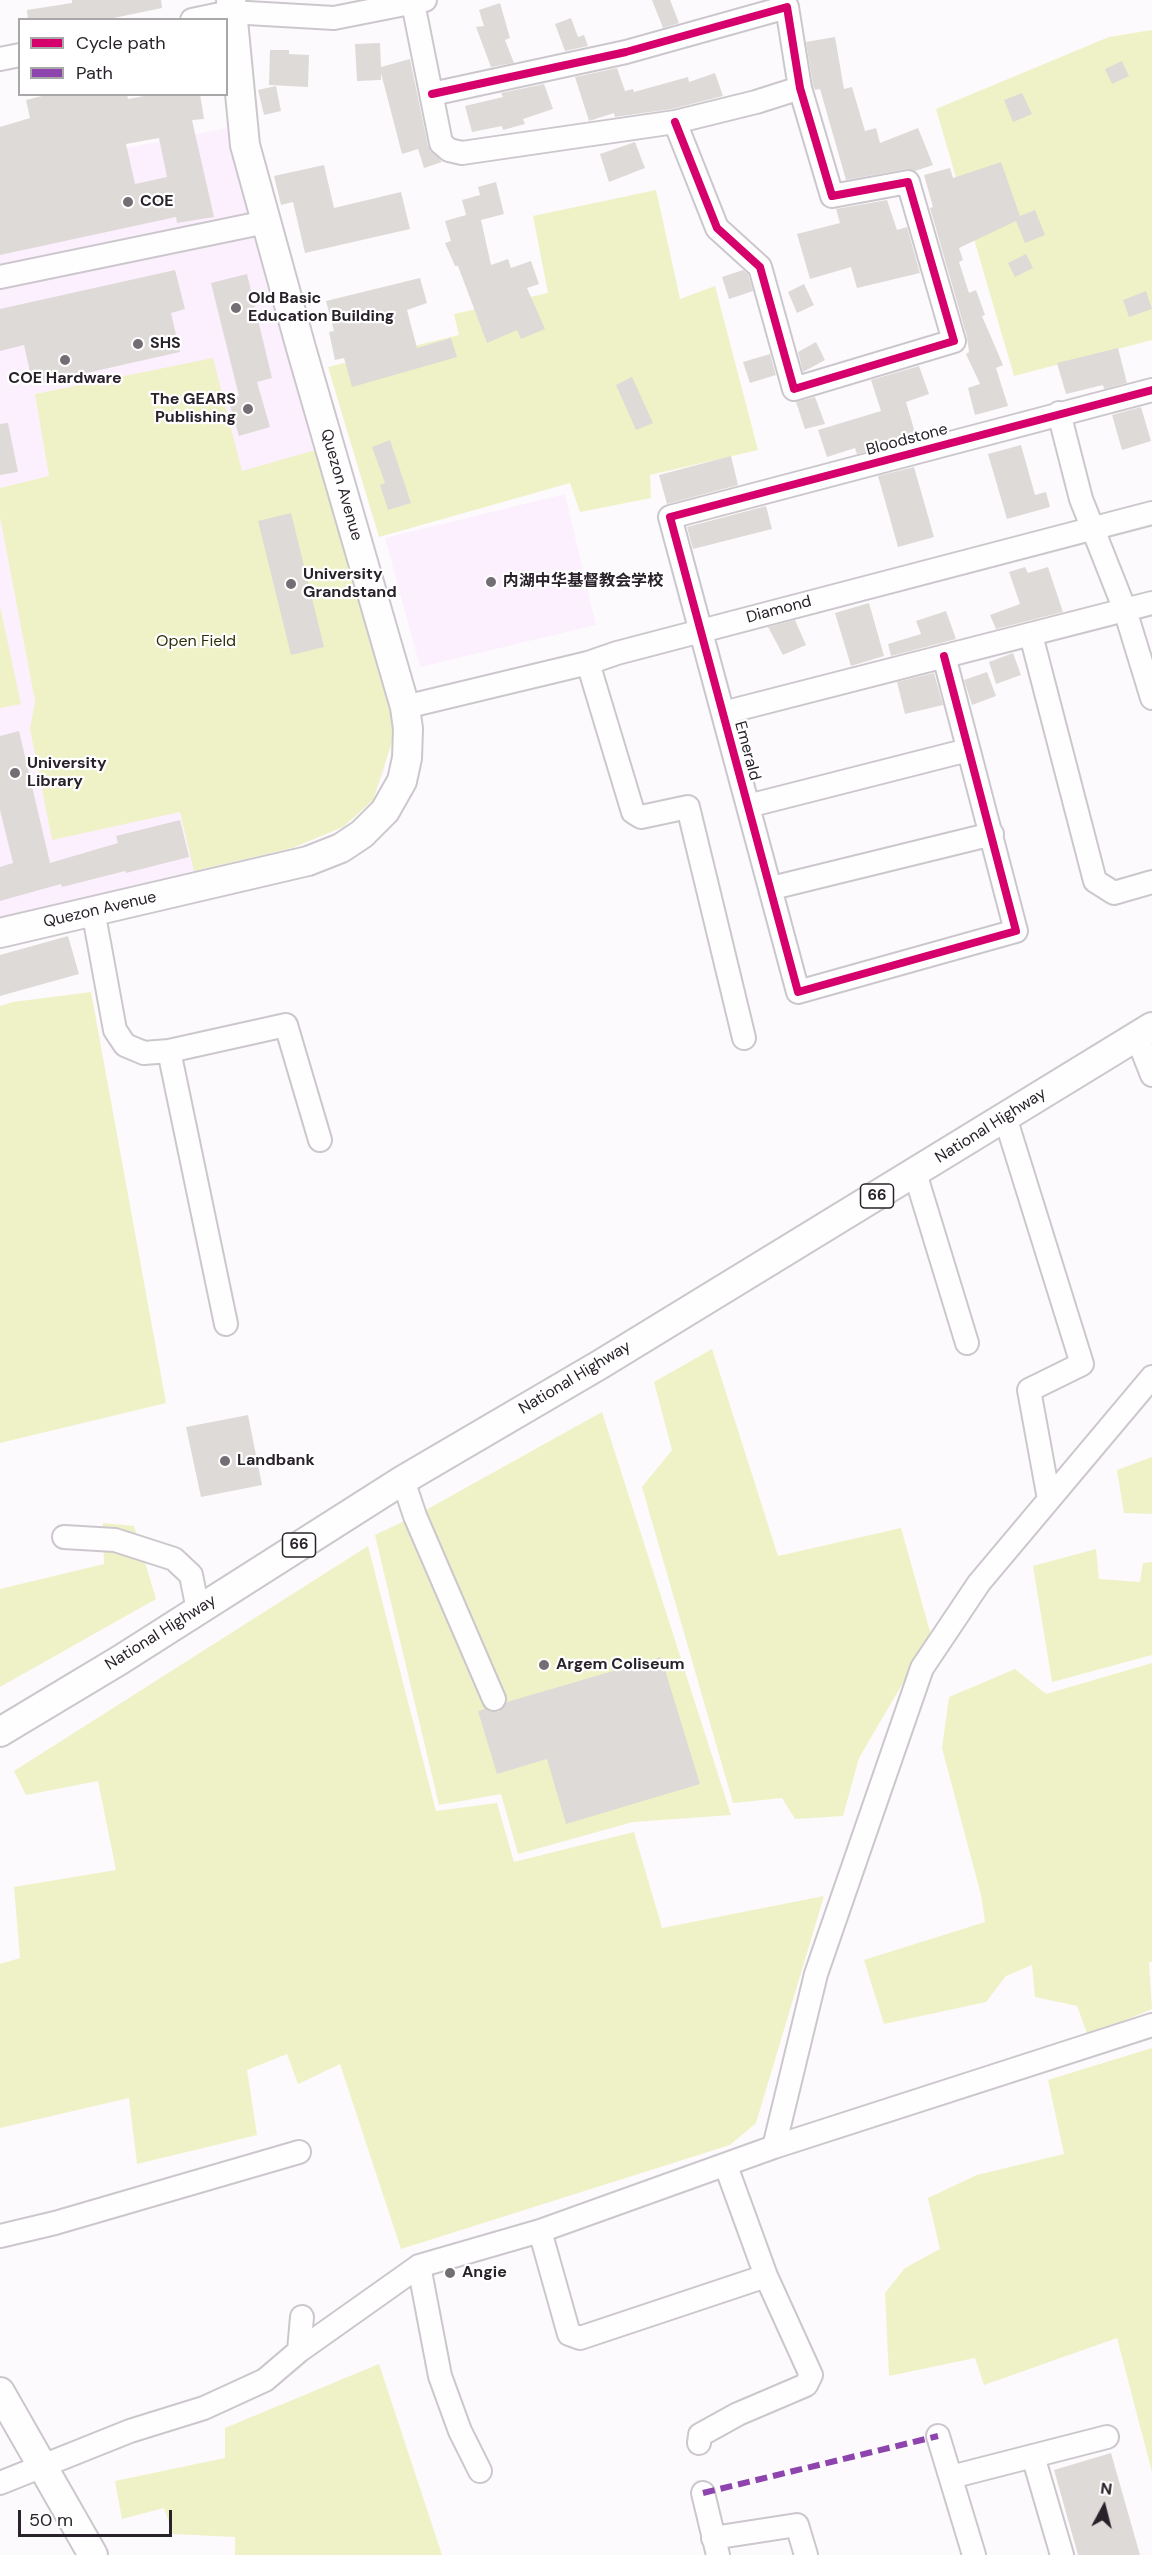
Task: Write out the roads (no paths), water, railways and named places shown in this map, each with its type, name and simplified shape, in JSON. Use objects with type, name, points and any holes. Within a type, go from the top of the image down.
[{"type":"main road","name":"Quezon Avenue","points":[[0,933],[308,861],[341,848],[362,834],[385,811],[402,781],[407,758],[408,729],[405,707],[245,145],[230,6]]},
{"type":"main road","name":"National Highway","points":[[0,1732],[403,1480],[601,1364],[1144,1032]]},
{"type":"main road","points":[[0,2392],[93,2555]]},
{"type":"street","points":[[197,18],[230,6],[335,9],[419,1],[441,143],[449,150],[462,153],[675,122],[756,102],[800,88]]},
{"type":"street","points":[[432,94],[626,52],[787,4],[800,88],[832,196],[908,182],[954,341],[794,389],[760,267],[717,228],[675,122]]},
{"type":"street","points":[[0,59],[18,55]]},
{"type":"street","points":[[0,277],[266,222]]},
{"type":"street","name":"Bloodstone","points":[[670,518],[1152,390]]},
{"type":"street","points":[[1059,413],[1081,499],[1125,610],[1150,687]]},
{"type":"street","name":"Diamond","points":[[405,707],[588,663],[701,630],[1152,513]]},
{"type":"street","name":"Emerald","points":[[670,518],[772,888],[798,992],[1016,931],[992,834]]},
{"type":"street","points":[[723,713],[1152,603]]},
{"type":"street","points":[[1031,635],[1095,881],[1114,893],[1152,882]]},
{"type":"street","points":[[772,888],[992,834],[944,656]]},
{"type":"street","points":[[588,663],[633,812],[640,817],[688,807],[744,1038]]},
{"type":"street","points":[[748,806],[968,750]]},
{"type":"street","points":[[93,910],[115,1030],[125,1045],[144,1053],[169,1051],[286,1025],[320,1140]]},
{"type":"street","points":[[1144,1032],[1152,1075]]},
{"type":"street","points":[[169,1051],[226,1324]]},
{"type":"street","points":[[1005,1117],[1082,1364],[1029,1390],[1049,1499]]},
{"type":"street","points":[[915,1173],[967,1343]]},
{"type":"street","points":[[774,2147],[816,1974],[922,1668],[979,1583],[1152,1377]]},
{"type":"street","points":[[403,1480],[415,1516],[494,1699]]},
{"type":"street","points":[[64,1537],[115,1540],[174,1559],[191,1575],[198,1610]]},
{"type":"street","points":[[0,2482],[130,2431],[204,2408],[265,2380],[299,2351],[419,2266],[540,2230],[726,2166],[774,2147],[1152,2025]]},
{"type":"street","points":[[0,2236],[55,2223],[299,2152]]},
{"type":"street","points":[[699,2443],[700,2435],[738,2414],[806,2385],[811,2376],[766,2276],[726,2166]]},
{"type":"street","points":[[540,2230],[569,2334],[580,2338],[766,2276]]},
{"type":"street","points":[[419,2266],[440,2376],[460,2431],[480,2471]]},
{"type":"street","points":[[299,2351],[302,2318]]},
{"type":"street","points":[[938,2436],[974,2555]]},
{"type":"street","points":[[951,2477],[1107,2437]]},
{"type":"street","points":[[1033,2456],[1062,2555]]},
{"type":"street","points":[[703,2493],[716,2546],[797,2524],[806,2555]]},
{"type":"place","name":"COE","points":[[128,202]]},
{"type":"place","name":"Old Basic Education Building","points":[[236,308]]},
{"type":"place","name":"SHS","points":[[138,344]]},
{"type":"place","name":"COE Hardware","points":[[65,360]]},
{"type":"place","name":"The GEARS Publishing","points":[[248,409]]},
{"type":"place","name":"内湖中华基督教会学校","points":[[491,582]]},
{"type":"place","name":"University Grandstand","points":[[291,584]]},
{"type":"place","name":"University Library","points":[[15,773]]},
{"type":"place","name":"Landbank","points":[[225,1461]]},
{"type":"place","name":"Argem Coliseum","points":[[544,1665]]},
{"type":"place","name":"Angie","points":[[450,2273]]},
{"type":"park label","name":"Open Field","points":[[196,642]]}]
